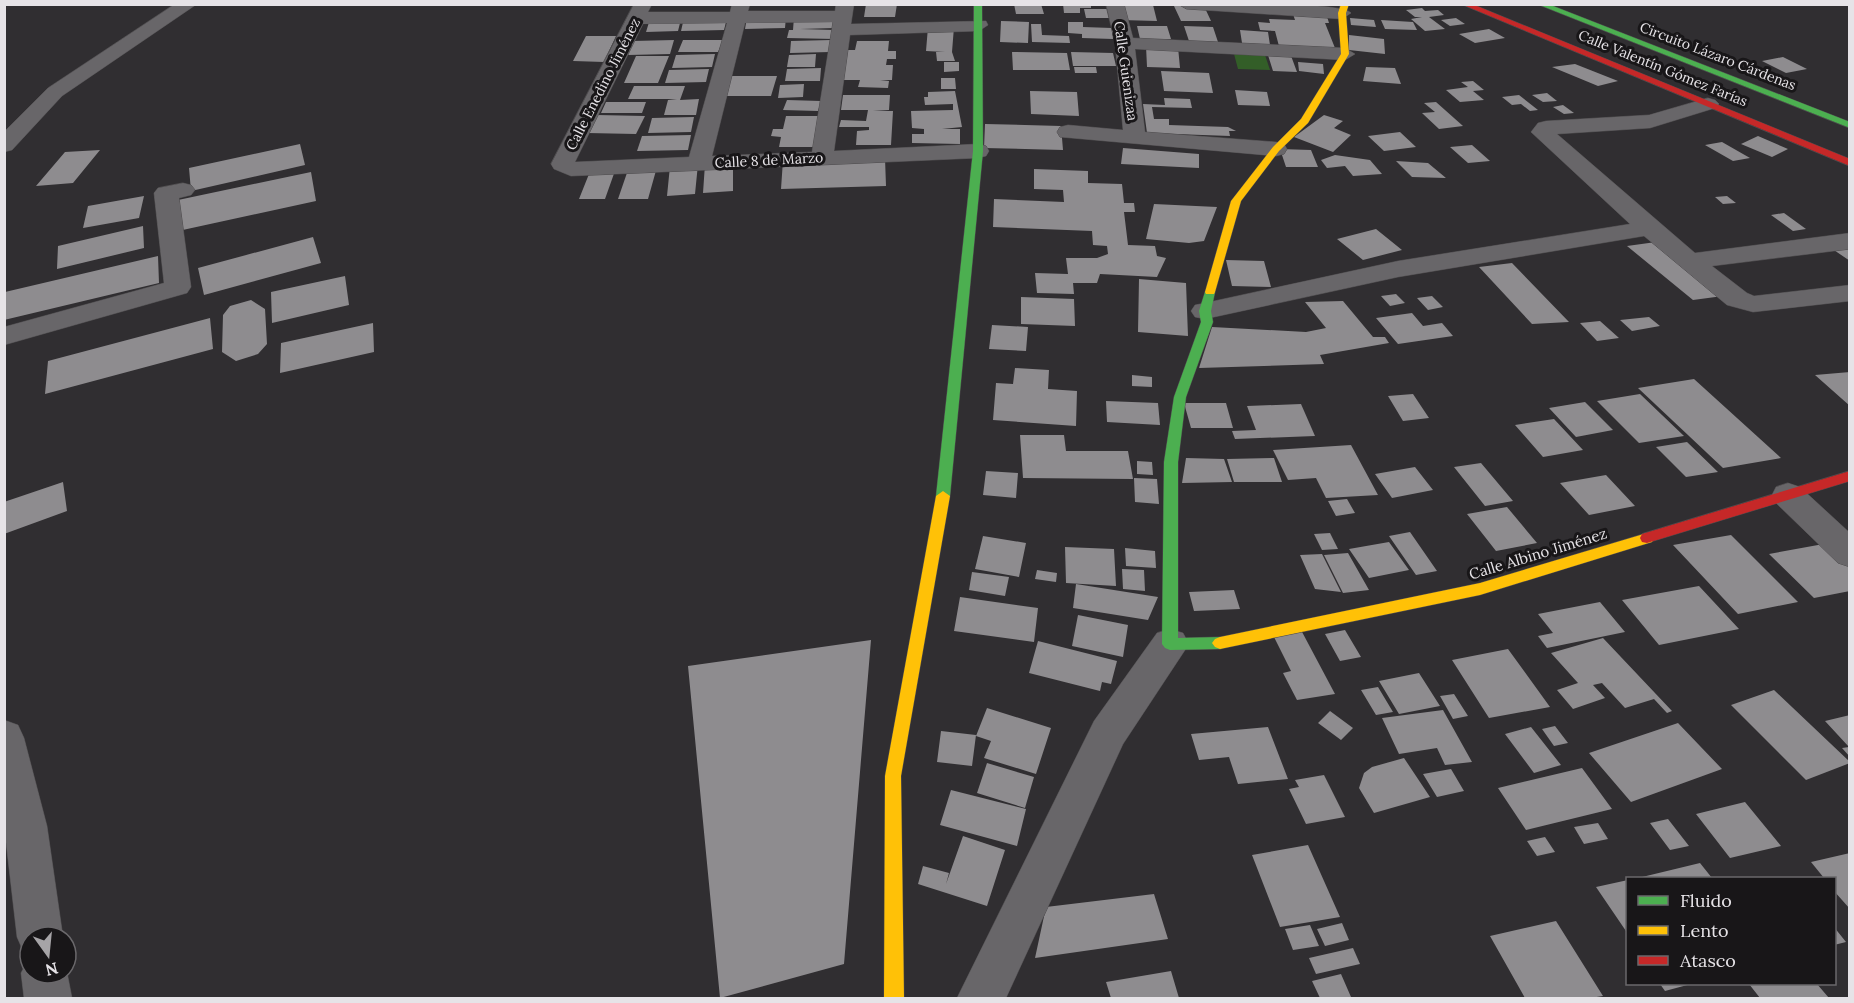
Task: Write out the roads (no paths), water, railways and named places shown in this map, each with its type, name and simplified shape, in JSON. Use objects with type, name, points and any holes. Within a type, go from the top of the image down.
[{"type":"street","points":[[4,145],[55,92],[188,4]]},
{"type":"street","points":[[894,999],[893,776],[942,508],[978,151],[978,4]]},
{"type":"street","name":"Calle Guienizaa","points":[[1115,4],[1125,43],[1136,138]]},
{"type":"street","points":[[981,999],[1108,732],[1170,644],[1171,462],[1180,397],[1207,322],[1205,311],[1236,201],[1276,149],[1305,121],[1345,54],[1344,9],[1187,4]]},
{"type":"street","name":"Calle Valentín Gómez Farías","points":[[1464,4],[1850,163]]},
{"type":"street","name":"Circuito Lázaro Cárdenas","points":[[1540,4],[1850,125]]},
{"type":"street","points":[[640,11],[739,11],[979,25]]},
{"type":"street","name":"Calle Enedino Jiménez","points":[[562,164],[640,11]]},
{"type":"street","points":[[699,163],[739,11]]},
{"type":"street","points":[[822,158],[843,17]]},
{"type":"street","points":[[1125,43],[1345,54]]},
{"type":"street","points":[[1708,104],[1650,121],[1546,128],[1542,132],[1649,228],[1737,299],[1753,304],[1850,293]]},
{"type":"street","points":[[1068,132],[1276,149]]},
{"type":"street","name":"Calle 8 de Marzo","points":[[562,164],[571,169],[978,151]]},
{"type":"street","points":[[4,336],[178,287],[166,193],[183,190]]},
{"type":"street","points":[[1205,311],[1398,269],[1649,228]]},
{"type":"street","points":[[1690,261],[1850,241]]},
{"type":"street","name":"Calle Albino Jiménez","points":[[1170,644],[1230,643],[1480,590],[1850,476]]},
{"type":"street","points":[[1788,495],[1850,554]]},
{"type":"street","points":[[4,738],[15,830],[37,925]]}]
